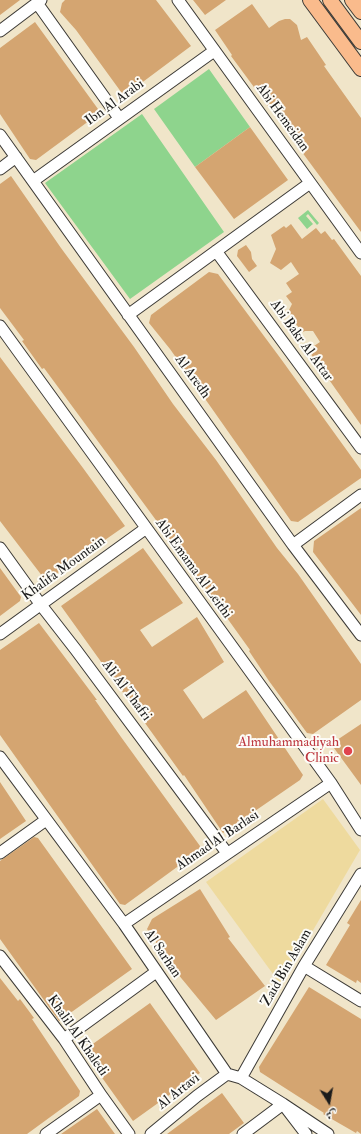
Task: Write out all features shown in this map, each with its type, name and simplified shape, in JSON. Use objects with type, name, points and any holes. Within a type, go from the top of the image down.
[{"type":"main road","points":[[310,0],[361,69]]},
{"type":"main road","points":[[330,0],[361,42]]},
{"type":"main road","points":[[352,0],[361,12]]},
{"type":"street","name":"Abi Hemeidan","points":[[178,0],[361,254]]},
{"type":"street","points":[[0,31],[40,1],[119,118]]},
{"type":"street","name":"Ibn Al Arabi","points":[[33,182],[214,50]]},
{"type":"street","name":"Al Aredh","points":[[0,135],[293,545],[361,634]]},
{"type":"street","points":[[0,169],[16,157]]},
{"type":"street","points":[[128,315],[310,184]]},
{"type":"street","name":"Abi Bakr Al Attar","points":[[216,251],[361,448]]},
{"type":"street","name":"Abi Emama Al Leithi","points":[[0,326],[145,529],[331,783],[361,830]]},
{"type":"street","points":[[293,545],[361,495]]},
{"type":"street","name":"Khalifa Mountain","points":[[0,634],[145,529]]},
{"type":"street","name":"Ali Al Thafri","points":[[0,548],[227,853]]},
{"type":"street","name":"Al Sarhan","points":[[0,757],[124,924],[227,1074]]},
{"type":"street","name":"Ahmad Al Barlasi","points":[[124,924],[331,783]]},
{"type":"street","points":[[0,853],[46,820]]},
{"type":"street","name":"Zaid Bin Aslam","points":[[241,1078],[304,966],[361,874]]},
{"type":"street","name":"Khalil Al Khaledi","points":[[2,964],[64,1039],[100,1095],[129,1134]]},
{"type":"street","points":[[304,966],[361,1001]]},
{"type":"street","points":[[64,1039],[156,972]]},
{"type":"street","points":[[227,1074],[241,1078],[328,1134]]},
{"type":"street","name":"Al Artavi","points":[[151,1134],[197,1096],[227,1074]]},
{"type":"street","points":[[46,1134],[100,1095]]},
{"type":"street","points":[[242,1134],[283,1104]]},
{"type":"street","points":[[283,1104],[306,1134]]},
{"type":"green space","points":[[209,69],[250,127],[195,167],[154,109]]},
{"type":"green space","points":[[142,114],[224,232],[130,299],[45,183]]},
{"type":"green space","points":[[308,210],[319,223],[317,225],[308,214],[306,216],[313,224],[307,229],[298,218]]},
{"type":"sand","points":[[323,799],[360,850],[281,985],[206,882]]},
{"type":"building","points":[[0,0],[20,0],[0,15]]},
{"type":"building","points":[[65,0],[156,0],[191,46],[124,96],[76,30],[60,12],[62,3]]},
{"type":"building","points":[[193,0],[226,0],[205,15]]},
{"type":"building","points":[[252,4],[269,28],[285,19],[290,19],[297,25],[301,40],[307,37],[326,65],[324,66],[361,118],[361,232],[231,56],[232,55],[215,30]]},
{"type":"building","points":[[35,22],[98,109],[97,115],[36,160],[30,159],[0,114],[0,48]]},
{"type":"building","points":[[250,127],[288,180],[234,219],[195,167]]},
{"type":"building","points":[[11,176],[61,248],[134,347],[173,404],[216,460],[277,548],[298,574],[361,664],[361,700],[313,734],[307,733],[269,681],[249,651],[250,650],[189,565],[44,368],[42,369],[22,341],[24,340],[0,308],[0,184]]},
{"type":"building","points":[[291,224],[302,239],[316,228],[321,234],[325,231],[332,240],[334,239],[361,276],[361,425],[308,350],[320,342],[313,331],[303,332],[293,321],[289,310],[292,304],[286,296],[292,292],[286,283],[299,274],[291,262],[281,270],[270,263],[276,249],[271,235],[284,226],[286,228]]},
{"type":"building","points":[[246,245],[257,266],[249,272],[237,256],[238,250]]},
{"type":"building","points":[[209,272],[218,274],[361,470],[361,478],[298,522],[291,521],[170,349],[149,323],[151,315]]},
{"type":"building","points":[[0,357],[125,526],[46,581],[0,521]]},
{"type":"building","points":[[361,508],[361,615],[313,552],[314,541]]},
{"type":"building","points":[[143,548],[183,603],[140,630],[152,647],[197,617],[224,662],[183,690],[203,719],[246,690],[303,775],[300,780],[223,833],[184,775],[183,776],[61,606]]},
{"type":"building","points":[[0,568],[21,597],[20,601],[0,616]]},
{"type":"building","points":[[39,623],[97,700],[95,700],[200,846],[199,851],[125,905],[120,904],[0,735],[0,650]]},
{"type":"building","name":"Almuhammadiyah Clinic","points":[[361,724],[361,785],[331,744]]},
{"type":"building","points":[[0,782],[26,821],[0,839]]},
{"type":"building","points":[[34,837],[38,838],[132,969],[59,1021],[0,939],[0,861]]},
{"type":"building","points":[[200,889],[230,937],[228,938],[265,986],[216,1020],[177,973],[147,929],[152,919]]},
{"type":"building","points":[[361,900],[361,983],[357,980],[356,983],[326,965],[350,925],[347,923]]},
{"type":"building","points":[[0,978],[18,1001],[20,999],[34,1018],[32,1019],[80,1091],[79,1096],[27,1134],[0,1134]]},
{"type":"building","points":[[309,987],[361,1019],[361,1134],[357,1131],[356,1133],[323,1114],[324,1113],[260,1072],[259,1067]]},
{"type":"building","points":[[150,1003],[200,1073],[133,1121],[83,1051]]},
{"type":"building","points":[[222,1093],[244,1123],[229,1134],[167,1134]]},
{"type":"building","points":[[97,1109],[115,1134],[61,1134]]},
{"type":"place","name":"Almuhammadiyah Clinic","points":[[348,751]]}]
